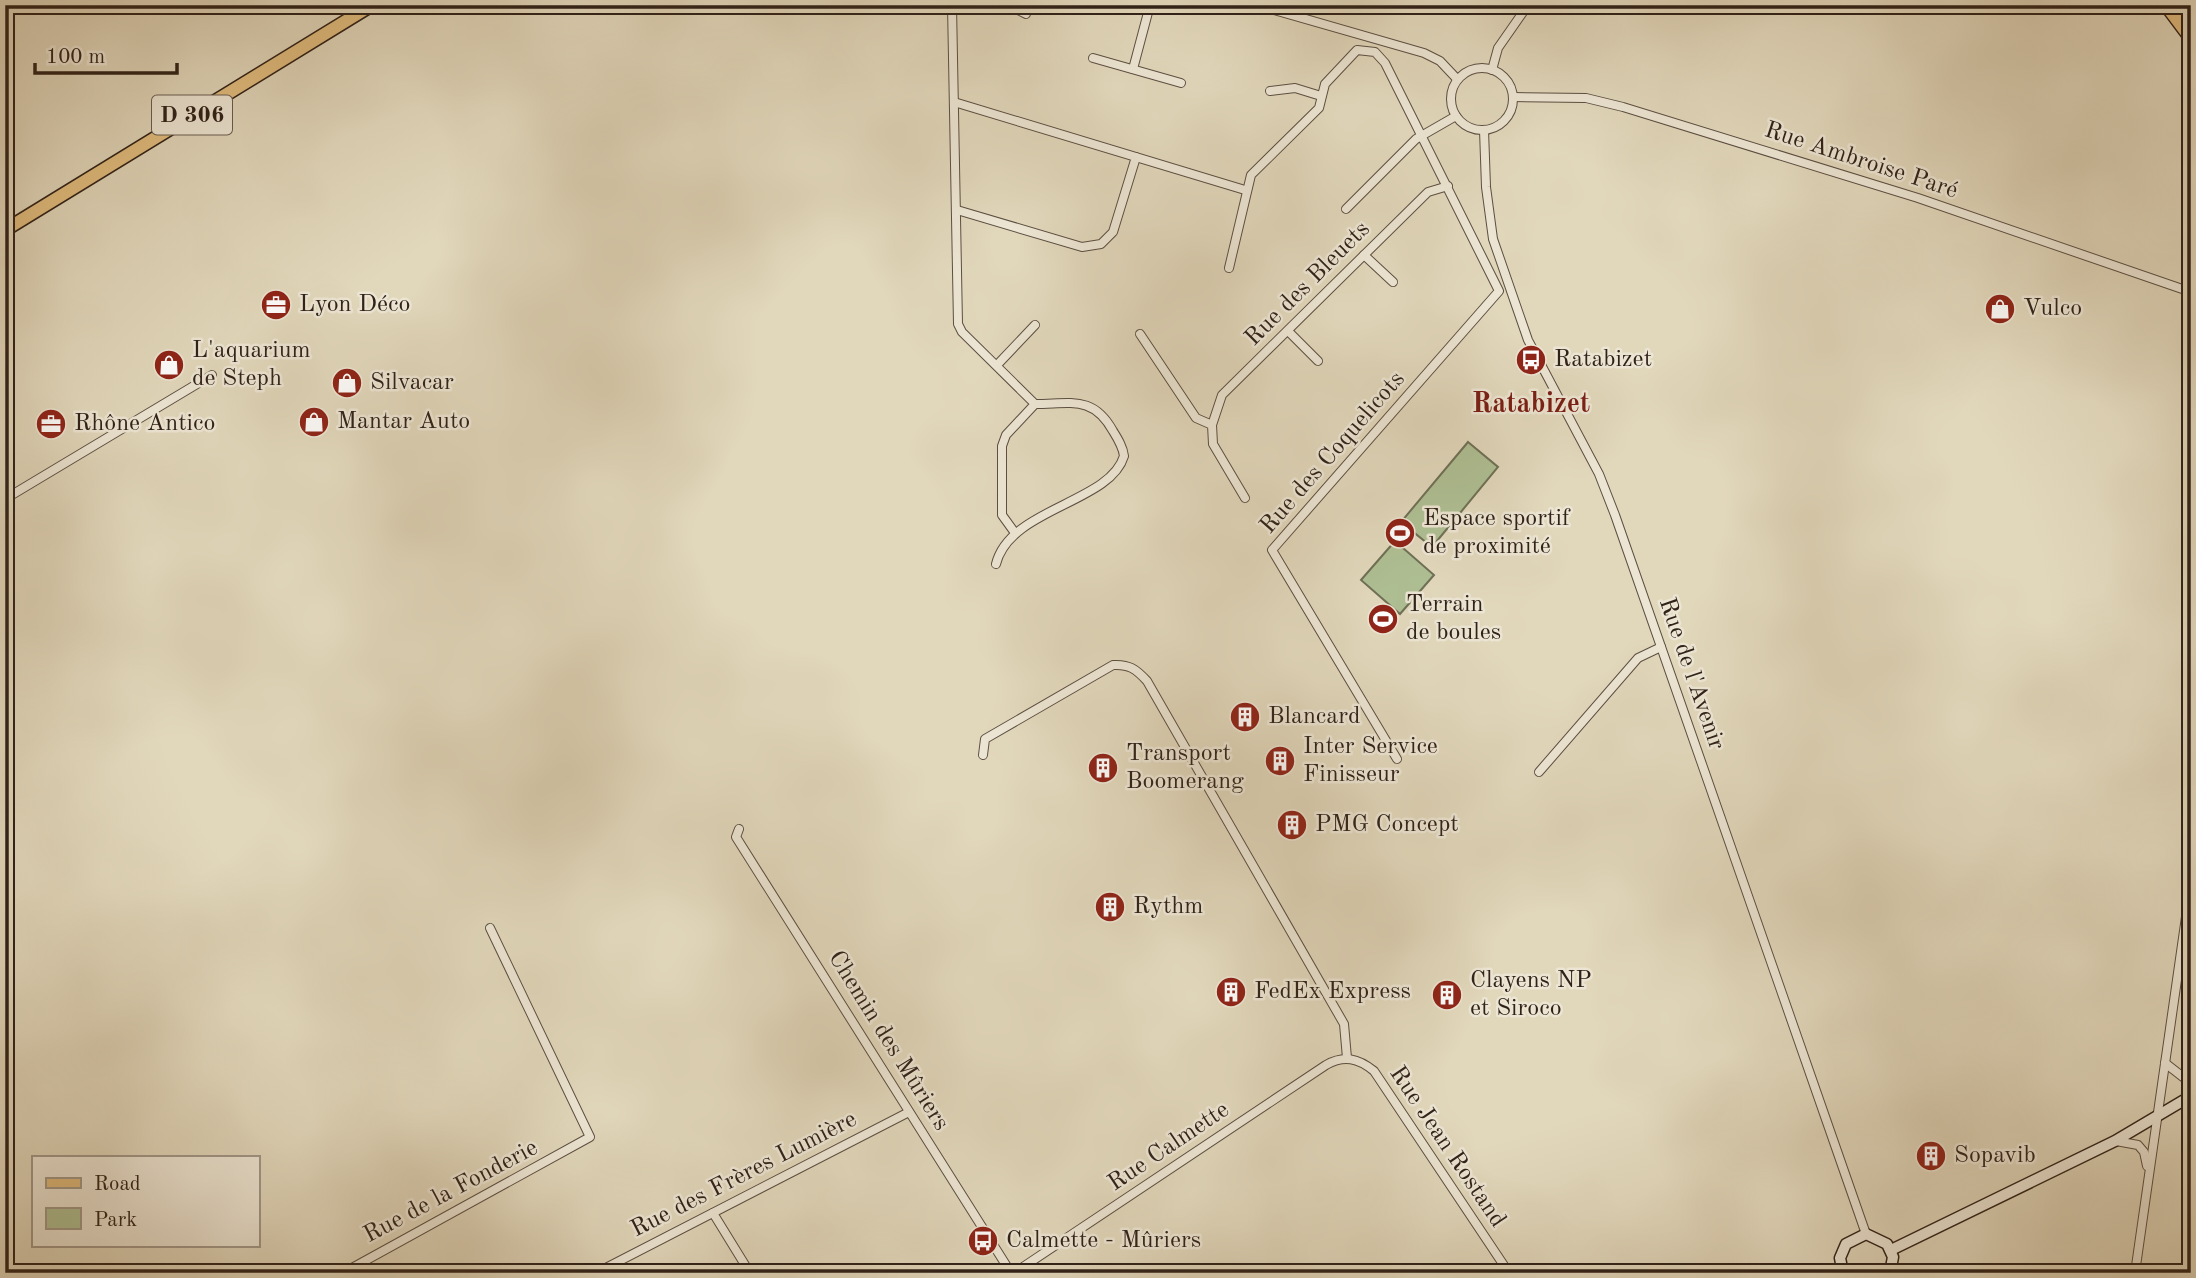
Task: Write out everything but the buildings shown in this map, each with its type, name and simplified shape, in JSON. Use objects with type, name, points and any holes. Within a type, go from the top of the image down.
[{"type":"highway","points":[[2168,5],[2191,37]]},
{"type":"main road","name":"D 306","points":[[8,226],[372,5]]},
{"type":"street","points":[[952,5],[958,324],[962,332],[1035,404]]},
{"type":"street","points":[[1008,5],[1026,14]]},
{"type":"street","points":[[1133,69],[1150,5]]},
{"type":"street","points":[[1257,5],[1424,53],[1440,61],[1457,79]]},
{"type":"street","points":[[1492,70],[1498,48],[1528,5]]},
{"type":"street","points":[[1229,268],[1245,190],[1251,175],[1262,161],[1319,108],[1325,84],[1357,50],[1375,52],[1385,63],[1448,186]]},
{"type":"street","points":[[1093,58],[1181,83]]},
{"type":"street","points":[[1469,69],[1492,70],[1504,78],[1513,97],[1512,110],[1504,122],[1484,130],[1469,128],[1457,116],[1451,102],[1457,79],[1469,69]]},
{"type":"street","points":[[1270,91],[1295,88],[1321,96]]},
{"type":"street","name":"Rue Ambroise Paré","points":[[1513,97],[1586,97],[1623,107],[1918,198],[2191,292]]},
{"type":"street","points":[[954,102],[1245,190]]},
{"type":"street","points":[[1346,209],[1422,135],[1457,116]]},
{"type":"street","name":"Rue de l'Avenir","points":[[1484,130],[1486,187],[1493,239],[1528,340],[1599,474],[1866,1234]]},
{"type":"street","points":[[957,210],[1082,247],[1101,244],[1113,232],[1136,157]]},
{"type":"street","name":"Rue des Bleuets","points":[[1212,425],[1222,395],[1428,192],[1448,186]]},
{"type":"street","name":"Rue des Coquelicots","points":[[1397,759],[1272,550],[1499,291],[1448,186]]},
{"type":"street","points":[[1364,255],[1393,282]]},
{"type":"street","points":[[997,365],[1035,325]]},
{"type":"street","points":[[1288,331],[1318,360]]},
{"type":"street","points":[[1140,334],[1196,418],[1212,425],[1213,444],[1245,498]]},
{"type":"street","points":[[5,499],[212,376]]},
{"type":"street","points":[[996,564],[1000,549],[1015,533],[1115,474],[1124,456],[1104,414],[1096,407],[1085,403],[1035,404],[1006,435],[1002,446],[1002,515],[1015,533]]},
{"type":"street","points":[[1539,772],[1639,658],[1661,647]]},
{"type":"street","points":[[983,755],[985,738],[1113,665],[1136,669],[1147,681],[1344,1024],[1347,1058]]},
{"type":"street","name":"Chemin des Mûriers","points":[[738,829],[736,837],[1013,1273]]},
{"type":"street","points":[[2134,1273],[2191,882]]},
{"type":"street","name":"Rue de la Fonderie","points":[[343,1273],[590,1137],[489,928]]},
{"type":"street","name":"Rue Calmette","points":[[1013,1273],[1326,1065],[1347,1058]]},
{"type":"street","name":"Rue Jean Rostand","points":[[1347,1058],[1362,1062],[1374,1071],[1509,1273]]},
{"type":"street","points":[[2165,1063],[2183,1077],[2191,1078]]},
{"type":"street","points":[[1891,1250],[2115,1141],[2191,1096]]},
{"type":"street","name":"Rue des Frères Lumière","points":[[596,1273],[909,1112]]},
{"type":"street","points":[[2115,1141],[2138,1144],[2147,1158],[2147,1176]]},
{"type":"street","points":[[713,1213],[750,1273]]},
{"type":"street","points":[[1843,1273],[1840,1258],[1846,1244],[1866,1234],[1881,1238],[1891,1250],[1893,1264],[1890,1273]]},
{"type":"green space","points":[[1468,442],[1498,467],[1432,547],[1401,522]]},
{"type":"green space","points":[[1395,541],[1434,575],[1400,614],[1361,580]]},
{"type":"place","name":"Lyon Déco","points":[[276,305]]},
{"type":"place","name":"Vulco","points":[[2000,309]]},
{"type":"place","name":"Ratabizet","points":[[1531,360]]},
{"type":"place","name":"L'aquarium de Steph","points":[[169,365]]},
{"type":"place","name":"Silvacar","points":[[347,383]]},
{"type":"place","name":"Mantar Auto","points":[[314,422]]},
{"type":"place","name":"Rhône Antico","points":[[51,424]]},
{"type":"place","name":"Espace sportif de proximité","points":[[1400,533]]},
{"type":"place","name":"Terrain de boules","points":[[1383,619]]},
{"type":"place","name":"Blancard","points":[[1245,717]]},
{"type":"place","name":"Inter Service Finisseur","points":[[1280,761]]},
{"type":"place","name":"Transport Boomerang","points":[[1103,768]]},
{"type":"place","name":"PMG Concept","points":[[1292,825]]},
{"type":"place","name":"Rythm","points":[[1110,907]]},
{"type":"place","name":"FedEx Express","points":[[1231,992]]},
{"type":"place","name":"Clayens NP et Siroco","points":[[1447,995]]},
{"type":"place","name":"Sopavib","points":[[1931,1156]]},
{"type":"place","name":"Calmette - Mûriers","points":[[983,1241]]},
{"type":"district","name":"Ratabizet","points":[[1531,405]]}]
